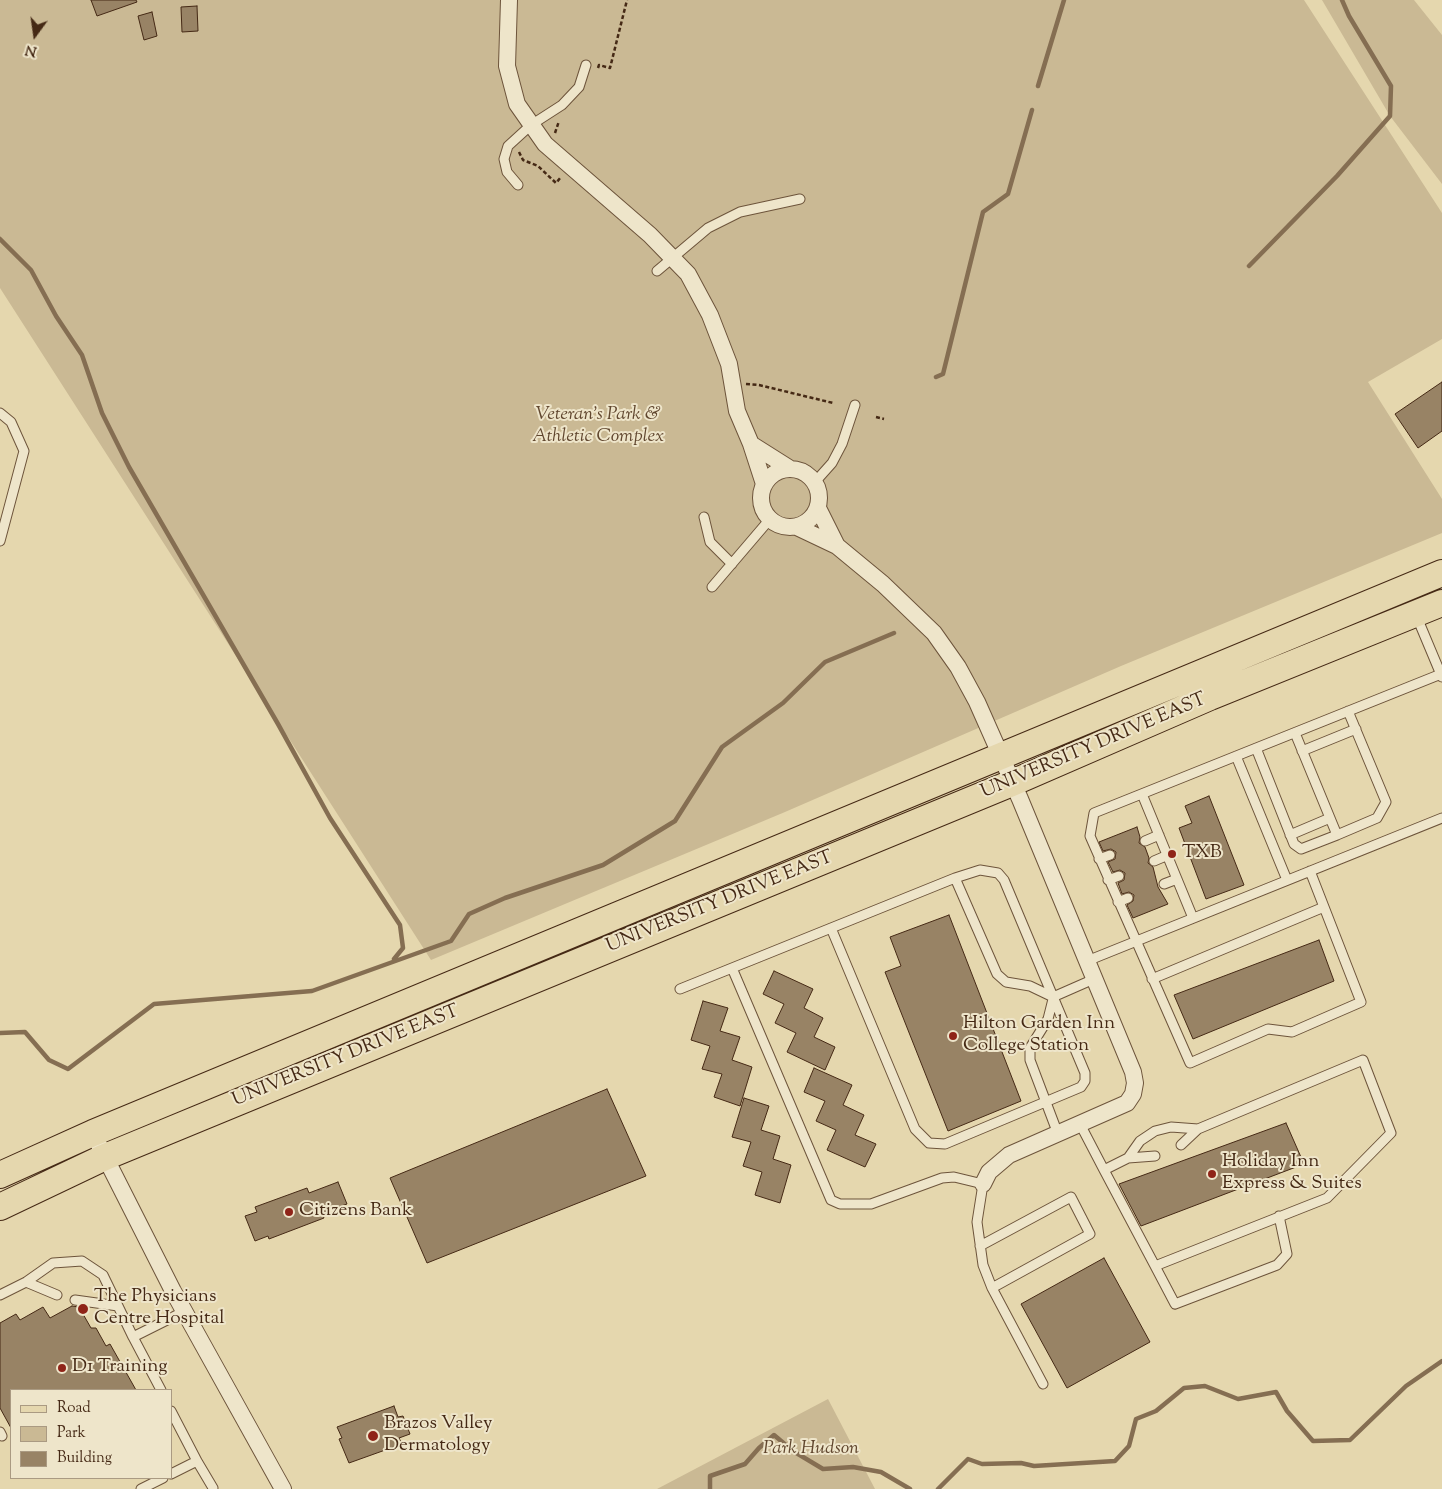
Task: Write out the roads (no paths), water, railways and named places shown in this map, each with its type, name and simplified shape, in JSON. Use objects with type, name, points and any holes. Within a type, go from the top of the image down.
[{"type":"main road","name":"UNIVERSITY DRIVE EAST","points":[[0,1175],[93,1133],[1442,573]]},
{"type":"main road","name":"UNIVERSITY DRIVE EAST","points":[[0,1206],[105,1157],[1012,782],[1210,697],[1442,603]]},
{"type":"street","points":[[509,0],[507,66],[517,104],[545,144],[674,257],[688,274],[710,315],[729,364],[737,411],[751,444],[764,484],[761,503],[770,519],[778,525],[797,527],[837,546],[883,584],[934,633],[958,667],[1001,756],[1133,1072],[1135,1084],[1133,1094],[1127,1103],[1009,1155],[989,1172],[983,1184]]},
{"type":"street","points":[[751,444],[789,468],[799,470],[815,482],[819,490],[818,508],[837,546]]},
{"type":"street","points":[[764,484],[770,476],[779,470],[789,468]]},
{"type":"street","points":[[797,527],[806,523],[818,508]]},
{"type":"street","points":[[93,1133],[185,1311],[283,1489]]},
{"type":"lane","points":[[518,185],[507,172],[504,159],[508,146],[531,125],[562,105],[579,86],[586,65]]},
{"type":"lane","points":[[657,271],[708,228],[740,212],[800,199]]},
{"type":"lane","points":[[815,482],[832,463],[842,444],[855,405]]},
{"type":"lane","points":[[0,413],[11,422],[24,451],[0,541]]},
{"type":"lane","points":[[704,517],[710,542],[732,564]]},
{"type":"lane","points":[[712,587],[770,519]]},
{"type":"lane","points":[[1310,871],[1361,1002],[1292,1032],[1268,1028],[1190,1063],[1090,836],[1094,813],[1348,711],[1441,676],[1416,613]]},
{"type":"lane","points":[[1256,748],[1294,844],[1301,849],[1337,835],[1377,818],[1386,802],[1348,711]]},
{"type":"lane","points":[[1302,751],[1356,729]]},
{"type":"lane","points":[[1295,733],[1337,835]]},
{"type":"lane","points":[[1236,756],[1287,880]]},
{"type":"lane","points":[[1142,794],[1193,918]]},
{"type":"lane","points":[[1290,835],[1330,818]]},
{"type":"lane","points":[[1087,960],[1442,818]]},
{"type":"lane","points":[[1145,841],[1159,835]]},
{"type":"lane","points":[[1099,859],[1110,855]]},
{"type":"lane","points":[[1154,861],[1168,855]]},
{"type":"lane","points":[[680,989],[831,928],[955,878],[980,870],[998,874],[1004,880],[1053,996],[1085,1073],[1085,1081],[1081,1087],[945,1144],[929,1143],[920,1137],[915,1130],[831,928]]},
{"type":"lane","points":[[1108,880],[1119,876]]},
{"type":"lane","points":[[955,878],[997,974],[1006,982],[1030,986],[1053,996],[1094,979]]},
{"type":"lane","points":[[1164,884],[1177,879]]},
{"type":"lane","points":[[1118,902],[1128,898]]},
{"type":"lane","points":[[1152,979],[1324,907]]},
{"type":"lane","points":[[732,968],[832,1200],[847,1205],[871,1204],[942,1178],[954,1177],[983,1184],[978,1222],[983,1265],[992,1288],[1043,1384]]},
{"type":"lane","points":[[1053,996],[1048,1018],[1030,1048],[1030,1060],[1058,1134]]},
{"type":"lane","points":[[1155,1266],[1327,1198],[1391,1133],[1363,1060],[1198,1129],[1181,1146]]},
{"type":"lane","points":[[1080,1124],[1175,1304],[1277,1266],[1287,1254],[1279,1216]]},
{"type":"lane","points":[[1128,1158],[1140,1141],[1155,1131],[1171,1128],[1198,1129]]},
{"type":"lane","points":[[1104,1170],[1128,1158],[1155,1156]]},
{"type":"lane","points":[[980,1246],[1071,1197],[1090,1234],[992,1288]]},
{"type":"lane","points":[[0,1295],[26,1282],[53,1263],[82,1261],[103,1275],[160,1389]]},
{"type":"lane","points":[[26,1282],[57,1295]]},
{"type":"lane","points":[[75,1300],[118,1306]]},
{"type":"lane","points":[[134,1337],[185,1311]]},
{"type":"lane","points":[[172,1413],[213,1488]]},
{"type":"lane","points":[[172,1473],[197,1460]]},
{"type":"lane","points":[[141,1489],[161,1479]]},
{"type":"waterway","points":[[1038,86],[1064,0]]},
{"type":"waterway","points":[[1249,266],[1337,176],[1390,116],[1391,86],[1349,16],[1342,0]]},
{"type":"waterway","points":[[936,377],[943,374],[983,212],[1008,194],[1032,110]]},
{"type":"waterway","points":[[0,239],[31,270],[56,316],[82,355],[102,413],[129,467],[278,724],[330,818],[400,925],[403,948],[394,959]]},
{"type":"waterway","points":[[0,1033],[25,1032],[49,1060],[68,1069],[154,1004],[312,991],[451,941],[469,914],[505,898],[603,865],[675,821],[722,747],[783,703],[825,662],[894,633]]},
{"type":"waterway","points":[[938,1489],[968,1459],[982,1464],[1021,1463],[1034,1466],[1115,1461],[1129,1446],[1136,1419],[1156,1411],[1184,1388],[1205,1386],[1238,1399],[1276,1392],[1287,1411],[1313,1441],[1350,1440],[1406,1386],[1442,1361]]},
{"type":"waterway","points":[[710,1489],[710,1476],[745,1464],[774,1435],[793,1451],[823,1469],[853,1467],[881,1472],[910,1489]]},
{"type":"place","name":"TXB","points":[[1172,854]]},
{"type":"place","name":"Hilton Garden Inn College Station","points":[[953,1036]]},
{"type":"place","name":"Holiday Inn Express & Suites","points":[[1212,1174]]},
{"type":"place","name":"Citizens Bank","points":[[289,1212]]},
{"type":"place","name":"The Physicians Centre Hospital","points":[[83,1309]]},
{"type":"place","name":"D1 Training","points":[[62,1368]]},
{"type":"place","name":"Brazos Valley Dermatology","points":[[373,1436]]},
{"type":"park label","name":"Veteran's Park & Athletic Complex","points":[[598,427]]},
{"type":"park label","name":"Park Hudson","points":[[811,1450]]}]
